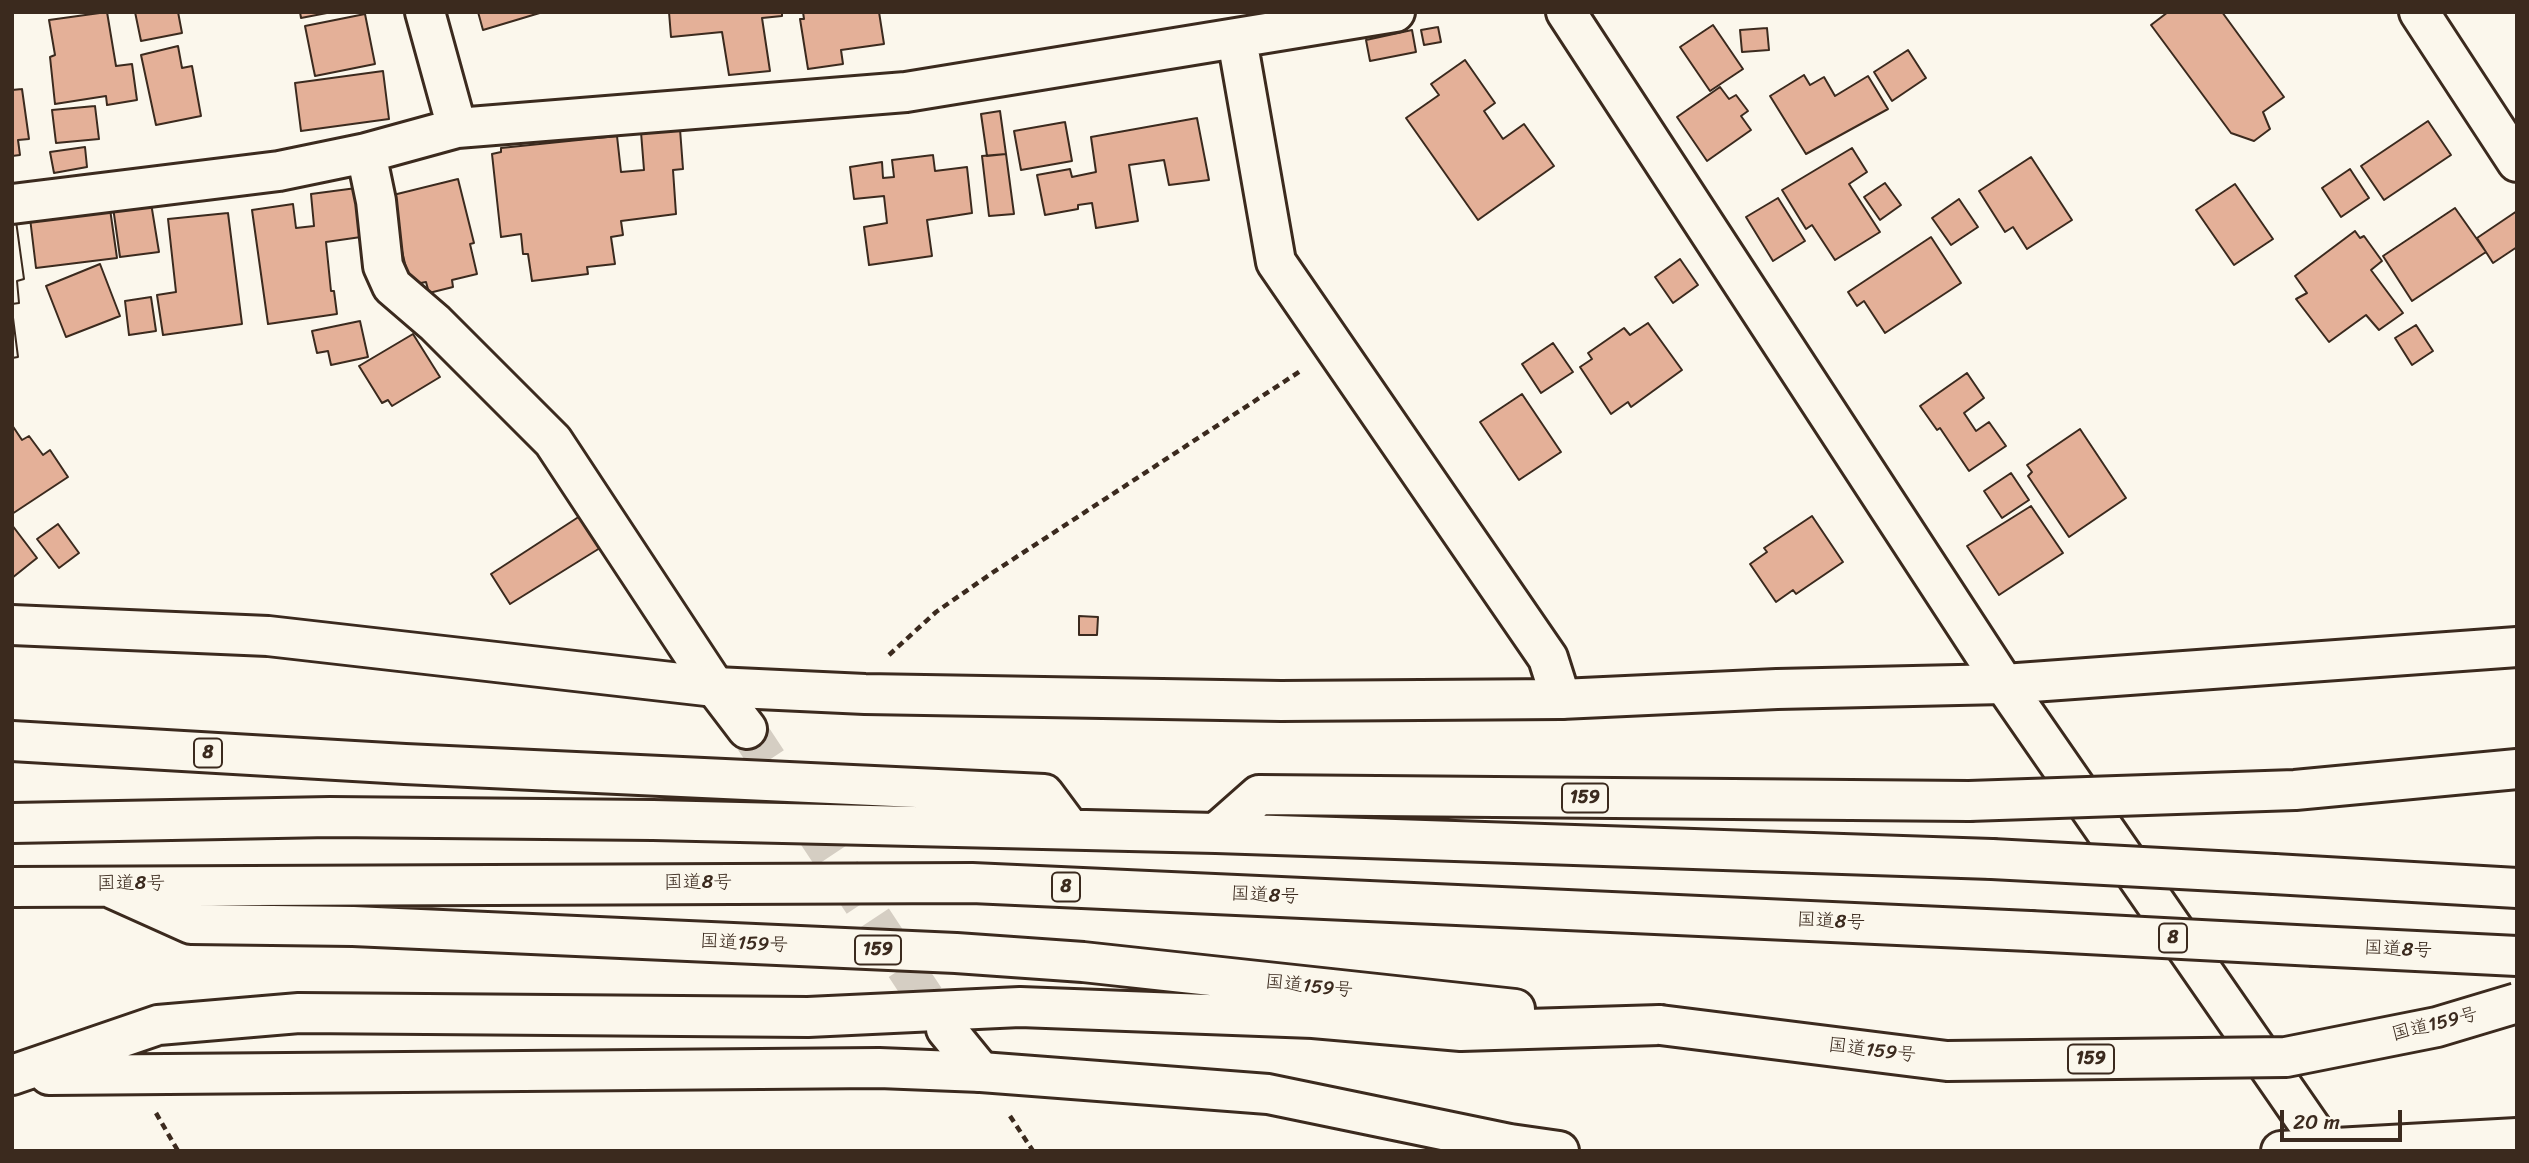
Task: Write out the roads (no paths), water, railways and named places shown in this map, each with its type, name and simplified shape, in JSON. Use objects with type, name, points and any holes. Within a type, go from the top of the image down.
[{"type":"main road","points":[[425,12],[457,128]]},
{"type":"main road","points":[[12,204],[279,171],[366,153],[457,128],[906,92],[1253,28],[1395,12]]},
{"type":"main road","points":[[1566,12],[2004,684],[2326,1149]]},
{"type":"main road","points":[[2418,12],[2517,162]]},
{"type":"main road","points":[[1253,28],[1276,262],[1548,658],[1561,699]]},
{"type":"main road","points":[[366,153],[376,201],[383,266],[392,286],[435,323],[553,441],[715,687],[747,729]]},
{"type":"main road","points":[[12,625],[268,636],[715,687],[865,694],[1281,701],[1561,699],[1777,689],[2004,684],[2517,647]]},
{"type":"main road","name":"8","points":[[12,741],[405,764],[1044,794],[1070,829]]},
{"type":"main road","name":"159","points":[[1216,833],[1259,795],[1969,801],[2295,790],[2517,769]]},
{"type":"main road","points":[[12,823],[330,817],[653,820],[1070,829],[1992,859],[2517,888]]},
{"type":"main road","name":"国道8号","points":[[12,887],[101,884],[972,883],[2517,956]]},
{"type":"main road","name":"国道159号","points":[[101,884],[191,924],[366,927],[969,954],[1096,963],[1660,1025],[1947,1061],[2286,1056],[2437,1027],[2517,1003]]},
{"type":"main road","points":[[12,1076],[158,1025],[299,1013],[808,1017],[1020,1007],[1312,1018],[1461,1031],[1660,1025]]},
{"type":"main road","points":[[946,1029],[981,1072]]},
{"type":"main road","points":[[12,1076],[865,1068],[981,1072],[1268,1094],[1510,1144],[1559,1151]]},
{"type":"main road","points":[[2281,1151],[2517,1138]]},
{"type":"tunnel","points":[[747,729],[946,1029]]}]
